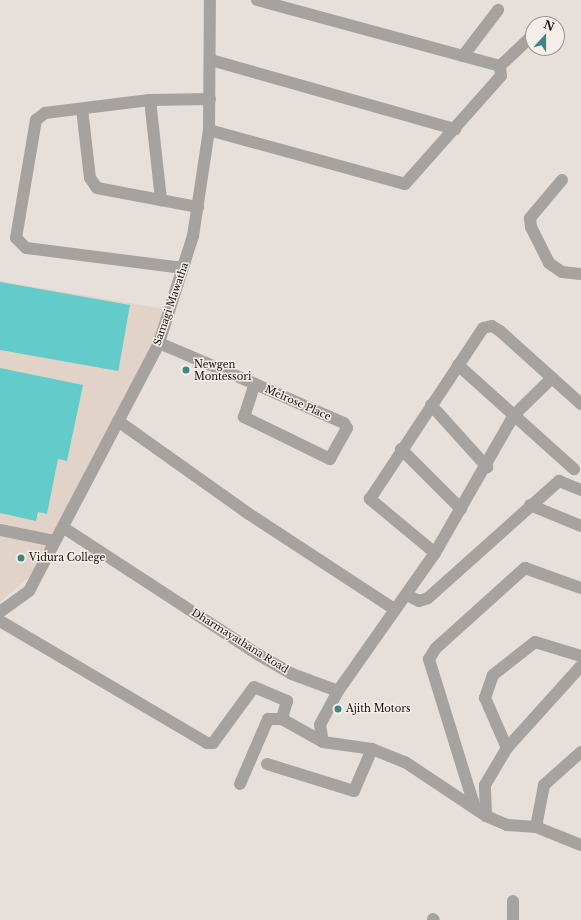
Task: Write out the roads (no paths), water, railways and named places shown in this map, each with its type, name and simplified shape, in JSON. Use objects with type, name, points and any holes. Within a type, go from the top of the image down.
[{"type":"street","name":"Samagi Mawatha","points":[[0,612],[29,591],[54,541],[64,528],[158,343],[183,268],[198,207],[210,130],[210,0]]},
{"type":"street","points":[[257,0],[500,66]]},
{"type":"street","points":[[463,56],[498,10]]},
{"type":"street","points":[[210,130],[398,184],[413,177],[500,76],[500,66],[525,43]]},
{"type":"street","points":[[210,60],[455,129]]},
{"type":"street","points":[[183,268],[26,248],[16,238],[36,120],[45,113],[150,100],[210,99]]},
{"type":"street","points":[[150,100],[161,200]]},
{"type":"street","points":[[82,109],[90,178],[97,188],[198,207]]},
{"type":"street","points":[[562,180],[530,218],[531,227],[549,263],[562,272],[581,274]]},
{"type":"street","points":[[435,553],[370,499],[401,449],[483,328],[492,326],[581,404]]},
{"type":"street","name":"Melrose Place","points":[[158,343],[255,384],[347,428],[330,459],[249,421],[244,417],[245,410],[255,384]]},
{"type":"street","points":[[407,595],[419,601],[428,598],[530,505],[578,465],[514,415],[458,365]]},
{"type":"street","points":[[323,742],[320,724],[338,691],[394,609],[407,595],[435,553],[487,467],[514,415],[552,378]]},
{"type":"street","points":[[431,405],[487,467]]},
{"type":"street","points":[[118,421],[249,514],[394,609]]},
{"type":"street","points":[[401,449],[461,509]]},
{"type":"street","points":[[559,481],[581,490]]},
{"type":"street","points":[[530,505],[581,526]]},
{"type":"street","name":"Dharmayathana Road","points":[[64,528],[259,655],[292,674],[338,691]]},
{"type":"street","points":[[0,530],[54,541]]},
{"type":"street","points":[[475,808],[429,659],[436,648],[525,568],[581,588]]},
{"type":"street","points":[[0,621],[207,743],[213,743],[254,687],[287,701],[282,720]]},
{"type":"street","points":[[507,748],[485,698],[494,675],[535,642],[581,656]]},
{"type":"street","points":[[486,816],[485,785],[507,748],[581,666]]},
{"type":"street","points":[[240,784],[268,719],[282,720],[323,742],[372,749],[405,762],[486,816],[507,825],[536,827],[581,845]]},
{"type":"street","points":[[267,764],[354,791],[372,749]]},
{"type":"street","points":[[536,827],[544,785],[581,752]]},
{"type":"street","points":[[513,920],[514,901]]},
{"type":"place","name":"Newgen Montessori","points":[[186,370]]},
{"type":"place","name":"Vidura College","points":[[21,558]]},
{"type":"place","name":"Ajith Motors","points":[[338,709]]}]
